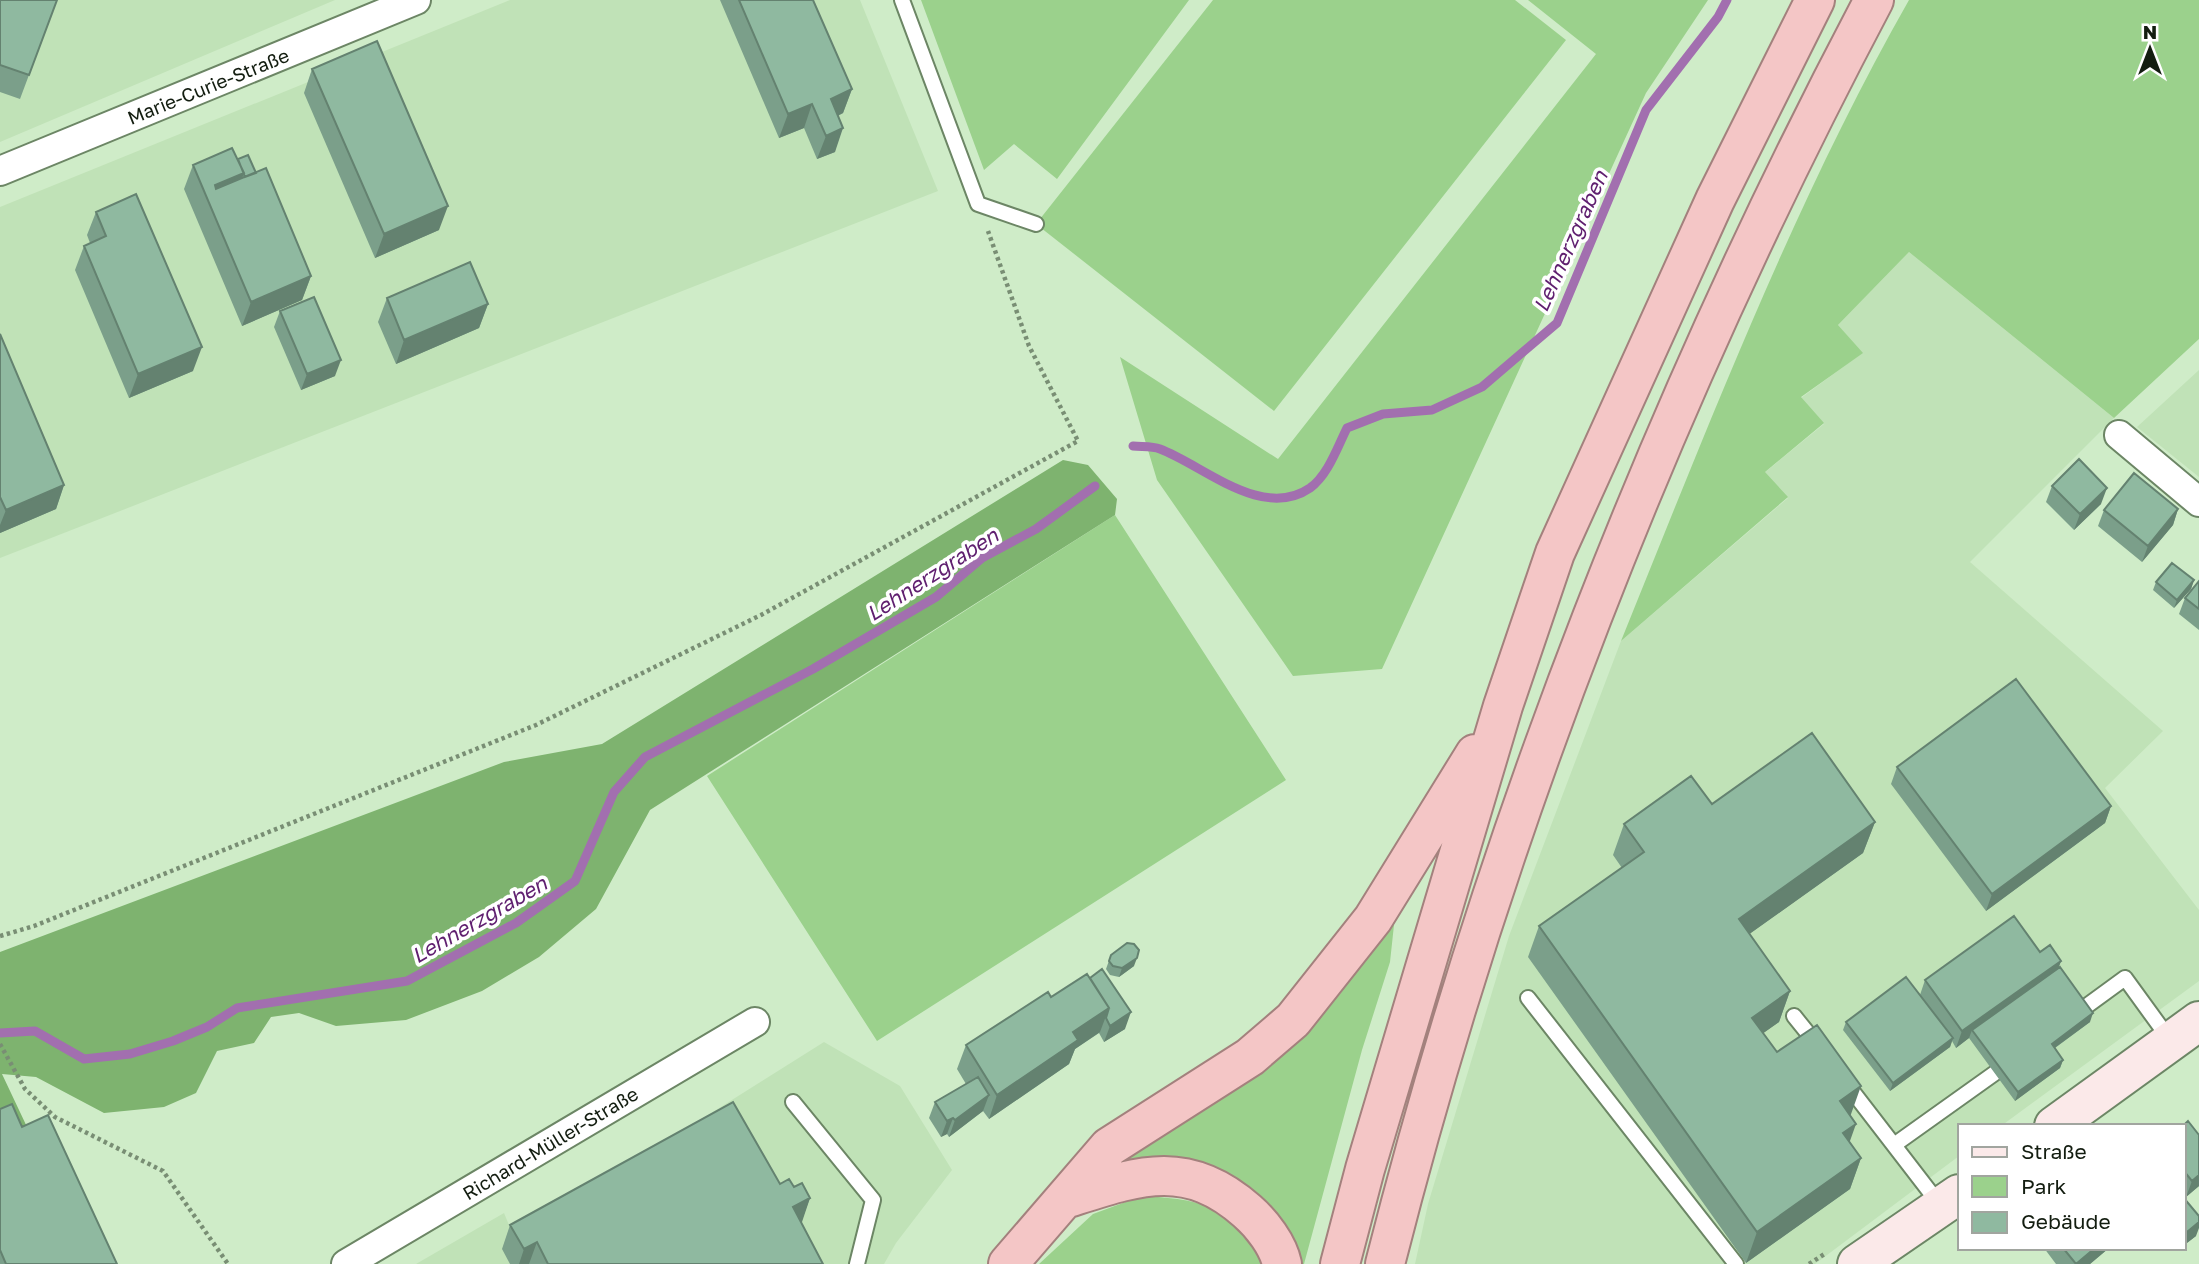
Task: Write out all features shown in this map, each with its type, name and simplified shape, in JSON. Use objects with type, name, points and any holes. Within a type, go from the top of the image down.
[{"type":"highway","points":[[1340,1264],[1365,1169],[1503,706],[1555,553],[1715,200],[1815,0]]},
{"type":"highway","points":[[1385,1264],[1407,1180],[1490,903],[1600,597],[1726,300],[1796,150],[1874,0]]},
{"type":"highway","points":[[1008,1264],[1068,1199],[1109,1147],[1250,1057],[1293,1020],[1373,919],[1503,706]]},
{"type":"highway","points":[[1068,1199],[1129,1179],[1159,1174],[1192,1178],[1226,1192],[1258,1220],[1280,1255],[1282,1264]]},
{"type":"main road","points":[[2057,1124],[2185,1031]]},
{"type":"main road","points":[[1857,1264],[1950,1200]]},
{"type":"street","name":"Marie-Curie-Straße","points":[[0,171],[416,0]]},
{"type":"street","points":[[2119,435],[2199,502]]},
{"type":"street","name":"Richard-Müller-Straße","points":[[346,1264],[755,1022]]},
{"type":"lane","points":[[902,0],[978,204],[1036,224]]},
{"type":"lane","points":[[2058,1027],[2125,978],[2185,1031]]},
{"type":"lane","points":[[1528,998],[1736,1264]]},
{"type":"lane","points":[[1794,1016],[1894,1145],[1950,1200]]},
{"type":"lane","points":[[1894,1145],[2025,1051]]},
{"type":"lane","points":[[793,1102],[873,1199],[857,1264]]},
{"type":"path","points":[[0,936],[34,926],[536,725],[761,615],[1078,441],[1029,346],[978,204]]},
{"type":"path","points":[[0,1044],[24,1089],[55,1117],[163,1171],[228,1264]]},
{"type":"shaded area","points":[[0,0],[335,0],[0,142]]},
{"type":"shaded area","points":[[510,0],[860,0],[938,191],[0,558],[0,207]]},
{"type":"shaded area","points":[[1909,252],[2114,418],[1970,562],[2163,731],[2105,788],[2199,910],[2199,981],[2004,1124],[1958,1124],[1958,1157],[1815,1264],[1415,1264],[1428,1204],[1509,936],[1621,641],[1788,498],[1764,473],[1824,424],[1801,398],[1862,353],[1838,325]]},
{"type":"shaded area","points":[[2199,370],[2199,477],[2137,427]]},
{"type":"shaded area","points":[[1063,460],[1088,465],[1117,499],[1115,515],[650,810],[596,909],[539,957],[482,991],[406,1020],[336,1026],[299,1013],[271,1017],[254,1043],[217,1051],[196,1093],[164,1107],[104,1113],[36,1077],[2,1074],[36,1146],[0,1135],[0,952],[504,762],[602,744]]},
{"type":"shaded area","points":[[824,1042],[900,1086],[952,1170],[896,1243],[884,1264],[416,1264],[504,1213],[514,1237]]},
{"type":"green space","points":[[921,0],[1189,0],[1057,179],[1014,144],[984,170]]},
{"type":"green space","points":[[1213,0],[1515,0],[1566,40],[1274,411],[1036,224]]},
{"type":"green space","points":[[1528,0],[1708,0],[1646,93],[1382,669],[1293,676],[1157,480],[1120,357],[1278,459],[1596,54]]},
{"type":"green space","points":[[1909,0],[2199,0],[2199,339],[2114,418],[1909,252],[1838,325],[1863,353],[1801,397],[1824,423],[1765,472],[1788,497],[1621,641],[1720,397],[1790,235],[1867,77]]},
{"type":"green space","points":[[1115,515],[1286,780],[877,1041],[707,776]]},
{"type":"green space","points":[[1394,925],[1390,962],[1362,1050],[1304,1264],[1295,1264],[1180,1159],[1147,1158],[1120,1165],[1129,1152],[1306,1027],[1340,994],[1385,927]]},
{"type":"green space","points":[[1142,1196],[1182,1200],[1215,1209],[1241,1229],[1262,1264],[1039,1264],[1093,1214]]},
{"type":"building","points":[[0,0],[57,0],[29,75],[0,65]]},
{"type":"building","points":[[739,0],[813,0],[852,89],[831,99],[843,128],[826,136],[812,104],[788,114]]},
{"type":"building","points":[[377,41],[448,206],[384,234],[312,69]]},
{"type":"building","points":[[232,148],[244,173],[215,185],[216,189],[266,168],[311,276],[251,302],[193,165]]},
{"type":"building","points":[[248,155],[256,173],[245,177],[238,159]]},
{"type":"building","points":[[136,194],[202,347],[138,374],[84,246],[106,236],[96,212]]},
{"type":"building","points":[[470,262],[488,304],[404,340],[387,298]]},
{"type":"building","points":[[314,297],[341,360],[307,374],[280,311]]},
{"type":"building","points":[[0,334],[64,485],[6,510],[0,497]]},
{"type":"building","points":[[2079,459],[2107,488],[2080,514],[2052,486]]},
{"type":"building","points":[[2134,473],[2178,509],[2148,546],[2104,510]]},
{"type":"building","points":[[2172,563],[2194,580],[2177,600],[2156,582]]},
{"type":"building","points":[[2199,581],[2199,609],[2185,598]]},
{"type":"building","points":[[2016,679],[2111,806],[1992,894],[1897,767]]},
{"type":"building","points":[[1812,733],[1875,822],[1739,919],[1790,991],[1752,1018],[1777,1052],[1817,1025],[1861,1086],[1840,1101],[1856,1124],[1843,1133],[1861,1158],[1757,1232],[1539,926],[1644,852],[1624,824],[1691,776],[1712,804]]},
{"type":"building","points":[[2014,916],[2040,952],[2050,945],[2061,961],[1962,1031],[1925,980]]},
{"type":"building","points":[[1127,943],[1134,944],[1139,950],[1137,958],[1122,968],[1113,966],[1109,961],[1111,955]]},
{"type":"building","points":[[2060,967],[2093,1013],[2052,1044],[2063,1060],[2018,1092],[1972,1030]]},
{"type":"building","points":[[1102,969],[1131,1012],[1110,1026],[1106,1018],[1109,1008],[1090,978]]},
{"type":"building","points":[[1087,974],[1109,1008],[1073,1032],[1078,1040],[997,1095],[966,1045],[1048,992],[1051,997]]},
{"type":"building","points":[[1906,977],[1953,1038],[1893,1083],[1846,1022]]},
{"type":"building","points":[[978,1077],[989,1095],[955,1120],[953,1118],[947,1121],[935,1102]]},
{"type":"building","points":[[733,1102],[780,1184],[789,1179],[794,1187],[802,1183],[810,1198],[793,1207],[823,1264],[548,1264],[537,1242],[524,1249],[510,1225]]},
{"type":"building","points":[[12,1104],[22,1127],[48,1115],[117,1264],[6,1264],[0,1250],[0,1109]]},
{"type":"building","points":[[2188,1121],[2199,1135],[2199,1175],[2192,1181],[2185,1172],[2185,1124]]},
{"type":"building","points":[[2185,1199],[2199,1216],[2199,1222],[2187,1232]]},
{"type":"building","points":[[2065,1250],[2093,1250],[2076,1264]]},
{"type":"waterway","name":"Lehnerzgraben","points":[[1133,446],[1160,449],[1233,487],[1253,494],[1272,498],[1292,496],[1310,488],[1322,476],[1347,428],[1383,414],[1432,410],[1482,387],[1557,323],[1646,110],[1718,17],[1727,0]]},
{"type":"waterway","name":"Lehnerzgraben","points":[[0,1033],[35,1031],[84,1059],[130,1054],[207,1027],[237,1008],[407,981],[516,923],[575,881],[614,792],[645,757],[813,669],[936,597],[982,558],[1036,529],[1095,486]]}]
